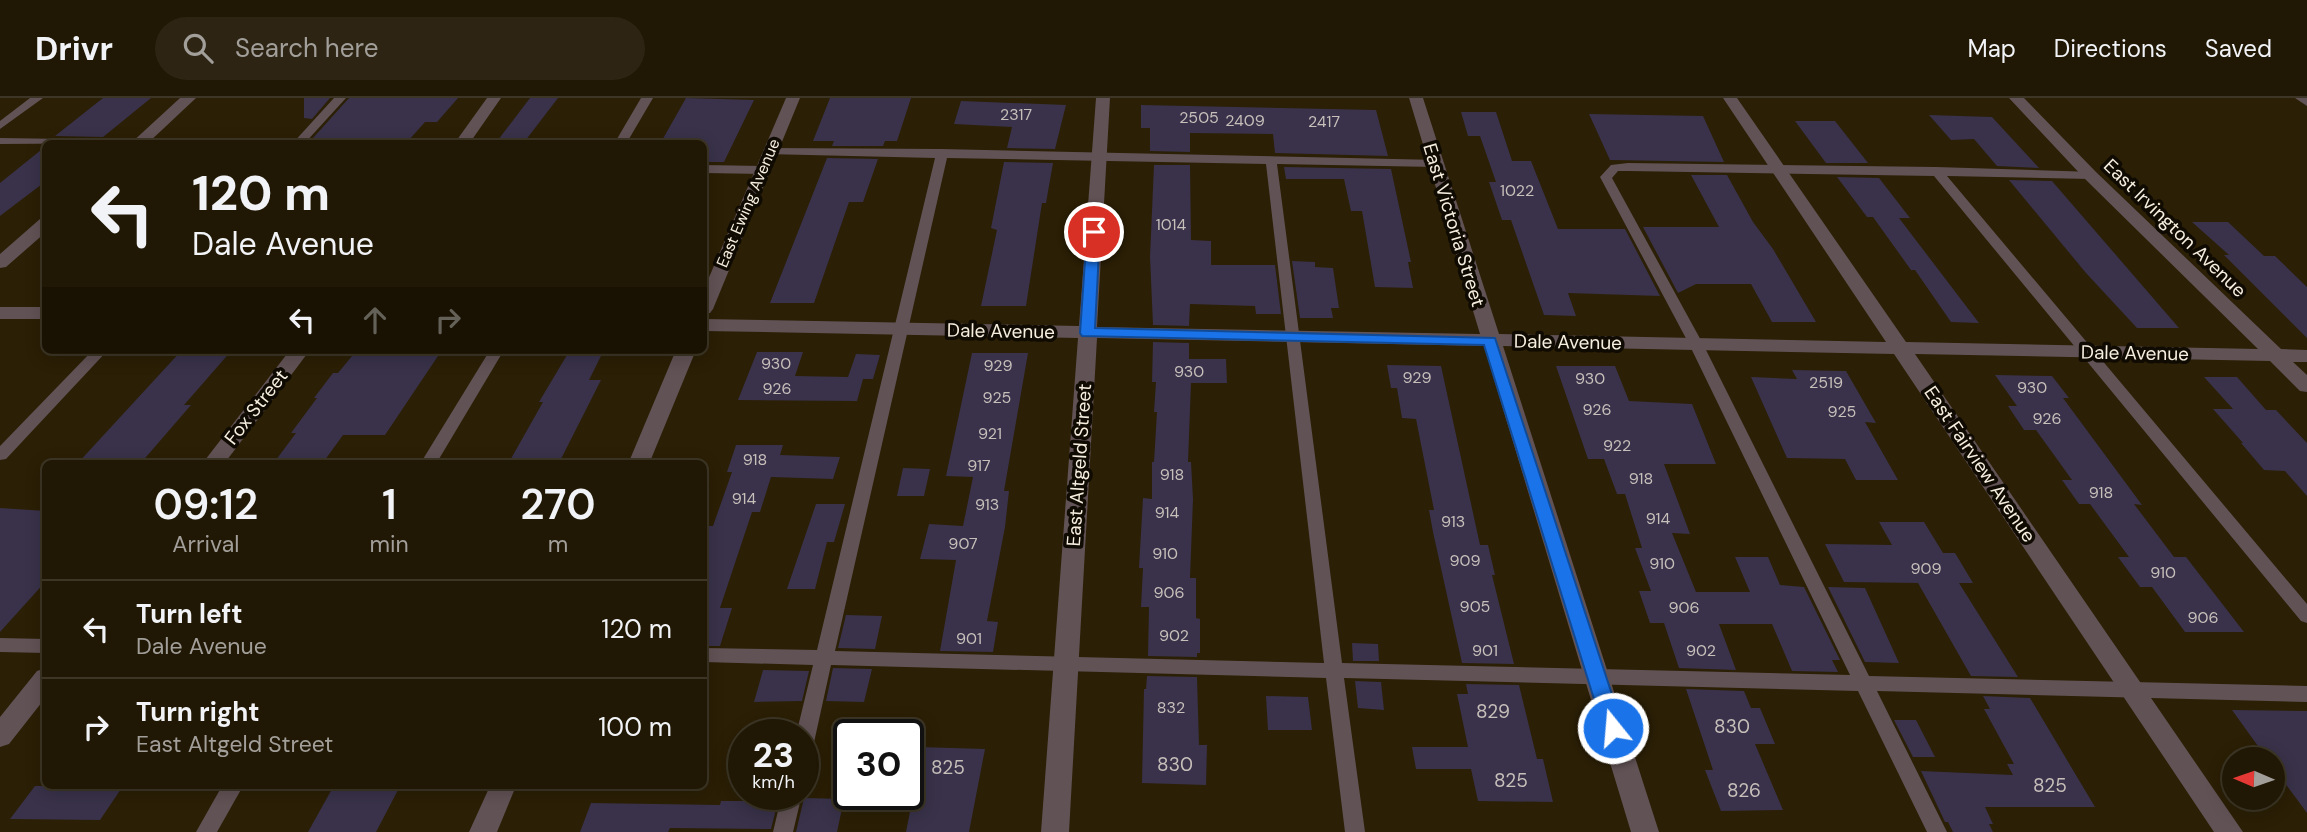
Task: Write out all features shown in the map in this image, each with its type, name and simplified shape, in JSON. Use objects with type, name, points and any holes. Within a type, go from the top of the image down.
[{"type":"street","points":[[140,140],[189,98]]},
{"type":"street","points":[[464,140],[494,98]]},
{"type":"street","name":"East Ewing Avenue","points":[[707,302],[793,98]]},
{"type":"street","name":"East Altgeld Street","points":[[1055,832],[1104,98]]},
{"type":"street","name":"East Victoria Street","points":[[1416,98],[1645,832]]},
{"type":"street","name":"East Fairview Avenue","points":[[1730,98],[2229,832]]},
{"type":"street","name":"East Irvington Avenue","points":[[2016,98],[2090,175],[2307,386]]},
{"type":"street","points":[[2302,98],[2307,102]]},
{"type":"street","points":[[0,263],[42,226]]},
{"type":"street","points":[[0,313],[42,313]]},
{"type":"street","name":"Dale Avenue","points":[[707,324],[2307,356]]},
{"type":"street","name":"Fox Street","points":[[215,460],[297,354]]},
{"type":"street","points":[[640,460],[684,354]]},
{"type":"street","points":[[0,736],[42,683]]},
{"type":"street","points":[[483,832],[502,789]]},
{"type":"lane","points":[[0,126],[37,98]]},
{"type":"lane","points":[[301,140],[340,98]]},
{"type":"lane","points":[[622,140],[647,98]]},
{"type":"lane","points":[[0,141],[42,142]]},
{"type":"lane","points":[[770,152],[1435,163]]},
{"type":"lane","points":[[810,719],[942,153]]},
{"type":"lane","points":[[1271,159],[1291,337],[1355,832]]},
{"type":"lane","points":[[1937,832],[1696,344],[1605,181],[1615,169],[1628,167],[2090,175]]},
{"type":"lane","points":[[707,169],[763,170]]},
{"type":"lane","points":[[1936,171],[2307,616]]},
{"type":"lane","points":[[0,455],[97,354]]},
{"type":"lane","points":[[430,460],[495,354]]},
{"type":"lane","points":[[0,645],[42,646]]},
{"type":"lane","points":[[707,655],[2307,694]]},
{"type":"lane","points":[[206,832],[231,789]]},
{"type":"lane","points":[[783,832],[788,810]]},
{"type":"building","points":[[103,98],[151,98],[103,137],[55,136]]},
{"type":"building","points":[[304,98],[330,98],[312,119],[304,118]]},
{"type":"building","points":[[349,98],[458,98],[437,122],[425,122],[409,140],[313,138]]},
{"type":"building","points":[[530,98],[558,98],[526,140],[498,140]]},
{"type":"building","points":[[686,98],[754,100],[724,162],[707,162],[707,140],[662,140]]},
{"type":"building","points":[[830,98],[911,98],[897,141],[885,141],[883,146],[832,146],[834,141],[813,141]]},
{"type":"building","points":[[961,101],[1066,105],[1055,149],[1007,148],[1012,127],[954,124]]},
{"type":"building","points":[[1141,105],[1376,110],[1388,156],[1275,153],[1273,134],[1190,133],[1190,152],[1150,151],[1150,128],[1141,128]]},
{"type":"building","points":[[1461,112],[1496,112],[1512,161],[1531,161],[1558,229],[1625,229],[1660,296],[1568,293],[1576,316],[1544,315],[1511,220],[1502,220],[1489,182],[1496,182],[1480,136],[1468,136]]},
{"type":"building","points":[[1589,114],[1703,116],[1724,162],[1610,160]]},
{"type":"building","points":[[1929,115],[1992,117],[2039,168],[1997,166],[1974,139],[1951,140]]},
{"type":"building","points":[[1795,121],[1835,121],[1868,163],[1826,163]]},
{"type":"building","points":[[42,149],[42,184],[0,216],[0,183]]},
{"type":"building","points":[[827,158],[878,159],[863,202],[849,202],[814,303],[770,303]]},
{"type":"building","points":[[1004,162],[1053,163],[1046,203],[1042,203],[1026,306],[981,306],[997,230],[991,228]]},
{"type":"building","points":[[1154,165],[1190,165],[1191,240],[1211,241],[1211,265],[1275,265],[1281,314],[1256,314],[1255,306],[1190,304],[1189,326],[1153,325],[1150,257]]},
{"type":"building","points":[[1284,167],[1391,169],[1411,262],[1408,262],[1413,288],[1375,287],[1362,211],[1351,211],[1344,179],[1286,179]]},
{"type":"building","points":[[1691,175],[1727,175],[1753,222],[1773,249],[1816,322],[1772,322],[1751,284],[1696,284],[1678,293],[1643,227],[1719,227]]},
{"type":"building","points":[[1837,177],[1879,178],[1910,218],[1899,218],[1979,323],[1951,322],[1915,270],[1911,270],[1873,217],[1867,217]]},
{"type":"building","points":[[2009,180],[2052,181],[2179,328],[2137,328],[2086,273]]},
{"type":"building","points":[[2192,222],[2228,222],[2264,256],[2275,256],[2307,287],[2307,338],[2224,255],[2229,255]]},
{"type":"building","points":[[1292,261],[1315,262],[1315,267],[1333,268],[1339,308],[1331,308],[1333,318],[1300,318]]},
{"type":"building","points":[[1153,342],[1189,343],[1189,359],[1226,359],[1227,383],[1191,383],[1188,462],[1191,462],[1193,499],[1190,578],[1196,578],[1196,618],[1200,619],[1200,653],[1197,653],[1197,657],[1148,656],[1149,607],[1141,607],[1143,568],[1139,568],[1143,498],[1152,499],[1152,462],[1157,412],[1154,412],[1156,382],[1152,382]]},
{"type":"building","points":[[757,352],[803,352],[795,376],[848,377],[856,354],[880,355],[873,379],[863,379],[857,401],[738,400]]},
{"type":"building","points":[[972,353],[1028,353],[1004,491],[1009,491],[1005,527],[987,621],[998,622],[993,652],[940,651],[956,560],[920,559],[929,524],[963,526],[973,477],[946,476]]},
{"type":"building","points":[[178,354],[229,354],[184,405],[191,405],[143,460],[81,460]]},
{"type":"building","points":[[354,354],[439,354],[385,435],[343,435],[325,460],[276,460],[296,433],[291,433],[317,398],[314,398],[333,373],[338,373]]},
{"type":"building","points":[[568,354],[602,354],[589,380],[601,380],[560,460],[510,460],[543,402],[539,402]]},
{"type":"building","points":[[1387,365],[1441,366],[1480,545],[1488,545],[1495,575],[1492,575],[1514,664],[1462,663],[1433,532],[1429,510],[1434,510],[1416,419],[1402,418],[1397,388],[1391,388]]},
{"type":"building","points":[[1556,366],[1615,366],[1629,401],[1692,404],[1716,464],[1664,464],[1690,534],[1672,533],[1696,592],[1750,592],[1735,557],[1768,557],[1780,585],[1804,587],[1840,660],[1832,660],[1838,672],[1792,671],[1772,624],[1719,624],[1736,670],[1679,668],[1664,623],[1650,623],[1639,591],[1651,591],[1635,548],[1642,548],[1625,494],[1617,494],[1604,459],[1588,459]]},
{"type":"building","points":[[1792,370],[1846,371],[1876,423],[1865,422],[1898,480],[1856,480],[1845,459],[1787,458],[1751,377],[1797,379]]},
{"type":"building","points":[[1995,375],[2052,376],[2069,398],[2063,398],[2142,505],[2134,504],[2174,557],[2186,557],[2244,632],[2185,632],[2152,587],[2140,587],[2118,557],[2129,557],[2090,504],[2079,504],[2062,480],[2072,480],[2036,430],[2024,430],[2008,406],[2017,406]]},
{"type":"building","points":[[2204,377],[2237,377],[2266,410],[2276,410],[2307,443],[2307,496],[2285,471],[2264,470],[2213,409],[2233,409]]},
{"type":"building","points":[[736,445],[783,445],[780,455],[840,457],[833,479],[771,477],[760,512],[752,512],[720,608],[732,608],[720,646],[707,646],[707,526],[713,526],[732,472],[727,472]]},
{"type":"building","points":[[903,468],[930,469],[924,496],[897,496]]},
{"type":"building","points":[[816,504],[845,504],[834,542],[827,542],[815,589],[787,589]]},
{"type":"building","points":[[0,508],[42,511],[42,585],[0,632]]},
{"type":"building","points":[[1879,522],[1924,522],[1943,553],[1955,553],[1973,583],[1959,583],[2018,677],[1971,676],[1918,583],[1844,582],[1825,544],[1892,545]]},
{"type":"building","points":[[1828,587],[1865,588],[1899,663],[1865,662]]},
{"type":"building","points":[[846,615],[882,616],[875,649],[838,648]]},
{"type":"building","points":[[1352,643],[1378,644],[1379,661],[1353,661]]},
{"type":"building","points":[[833,668],[872,669],[864,702],[826,701]]},
{"type":"building","points":[[763,670],[809,671],[802,701],[754,702]]},
{"type":"building","points":[[1147,676],[1197,677],[1199,745],[1207,745],[1206,785],[1142,783],[1144,689]]},
{"type":"building","points":[[1355,681],[1381,682],[1384,710],[1358,708]]},
{"type":"building","points":[[1466,684],[1519,685],[1537,759],[1543,759],[1553,802],[1478,801],[1471,769],[1416,769],[1412,747],[1468,747],[1457,694],[1468,694]]},
{"type":"building","points":[[1686,689],[1744,691],[1751,708],[1760,708],[1775,744],[1755,744],[1783,810],[1721,811],[1705,770],[1713,770]]},
{"type":"building","points":[[1266,696],[1308,697],[1312,730],[1268,730]]},
{"type":"building","points":[[1983,696],[2030,698],[2095,807],[1985,807],[1993,824],[1989,824],[1993,832],[1953,832],[1948,822],[1945,822],[1921,771],[2013,775],[2007,764],[2014,764],[1984,709],[1990,709]]},
{"type":"building","points":[[2232,710],[2307,711],[2307,813],[2286,785],[2286,747],[2259,747]]},
{"type":"building","points":[[1894,720],[1916,720],[1935,757],[1913,757]]},
{"type":"building","points":[[924,747],[985,749],[969,832],[906,832],[910,810],[924,810]]},
{"type":"building","points":[[35,786],[42,786],[42,789],[121,789],[100,820],[10,819]]},
{"type":"building","points":[[332,789],[398,790],[376,832],[308,832]]},
{"type":"building","points":[[819,798],[833,799],[833,810],[842,810],[837,832],[796,832],[801,810],[819,810]]},
{"type":"building","points":[[721,801],[728,801],[728,810],[776,810],[771,829],[670,828],[668,832],[580,832],[591,803],[720,805]]},
{"type":"route","points":[[1094,232],[1087,333],[1490,341],[1613,728]]}]
